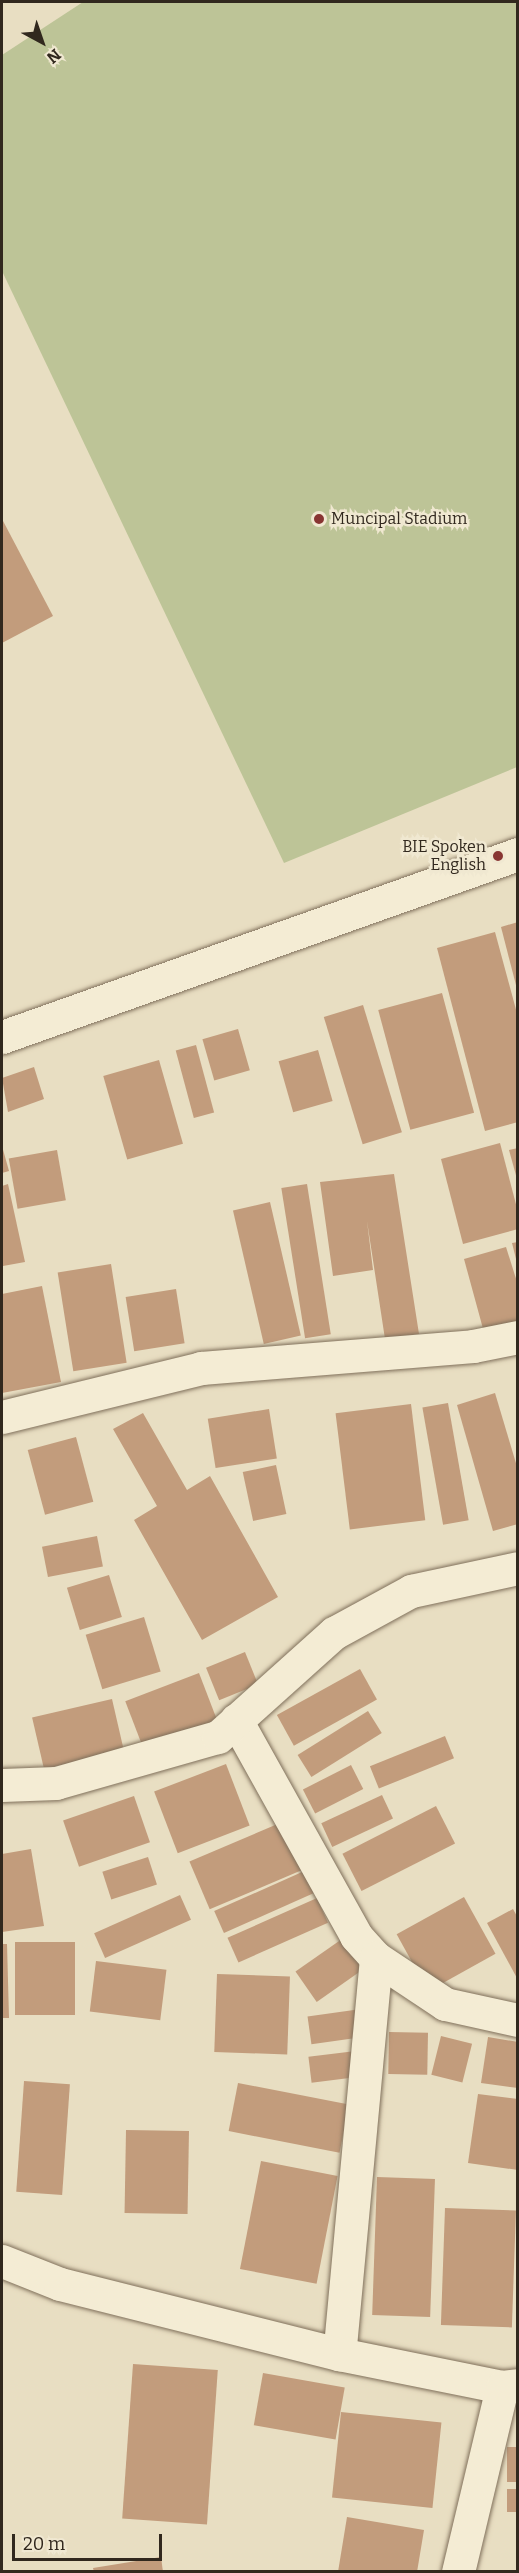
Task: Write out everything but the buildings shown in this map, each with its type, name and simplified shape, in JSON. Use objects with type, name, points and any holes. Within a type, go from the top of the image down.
[{"type":"street","points":[[2,1037],[518,854]]},
{"type":"street","points":[[2,1417],[201,1368],[473,1346],[518,1337]]},
{"type":"street","points":[[2,1785],[56,1783],[218,1737],[334,1633],[411,1591],[518,1568]]},
{"type":"street","points":[[236,1720],[356,1935],[376,1958],[445,2004],[518,2020]]},
{"type":"street","points":[[339,2354],[376,1958]]},
{"type":"street","points":[[2,2261],[60,2284],[339,2354],[510,2386],[458,2571]]},
{"type":"green space","name":"Muncipal Stadium","points":[[83,2],[517,2],[517,767],[284,863],[2,271],[2,55]]},
{"type":"place","name":"Muncipal Stadium","points":[[319,519]]},
{"type":"place","name":"BIE Spoken English","points":[[498,856]]}]
